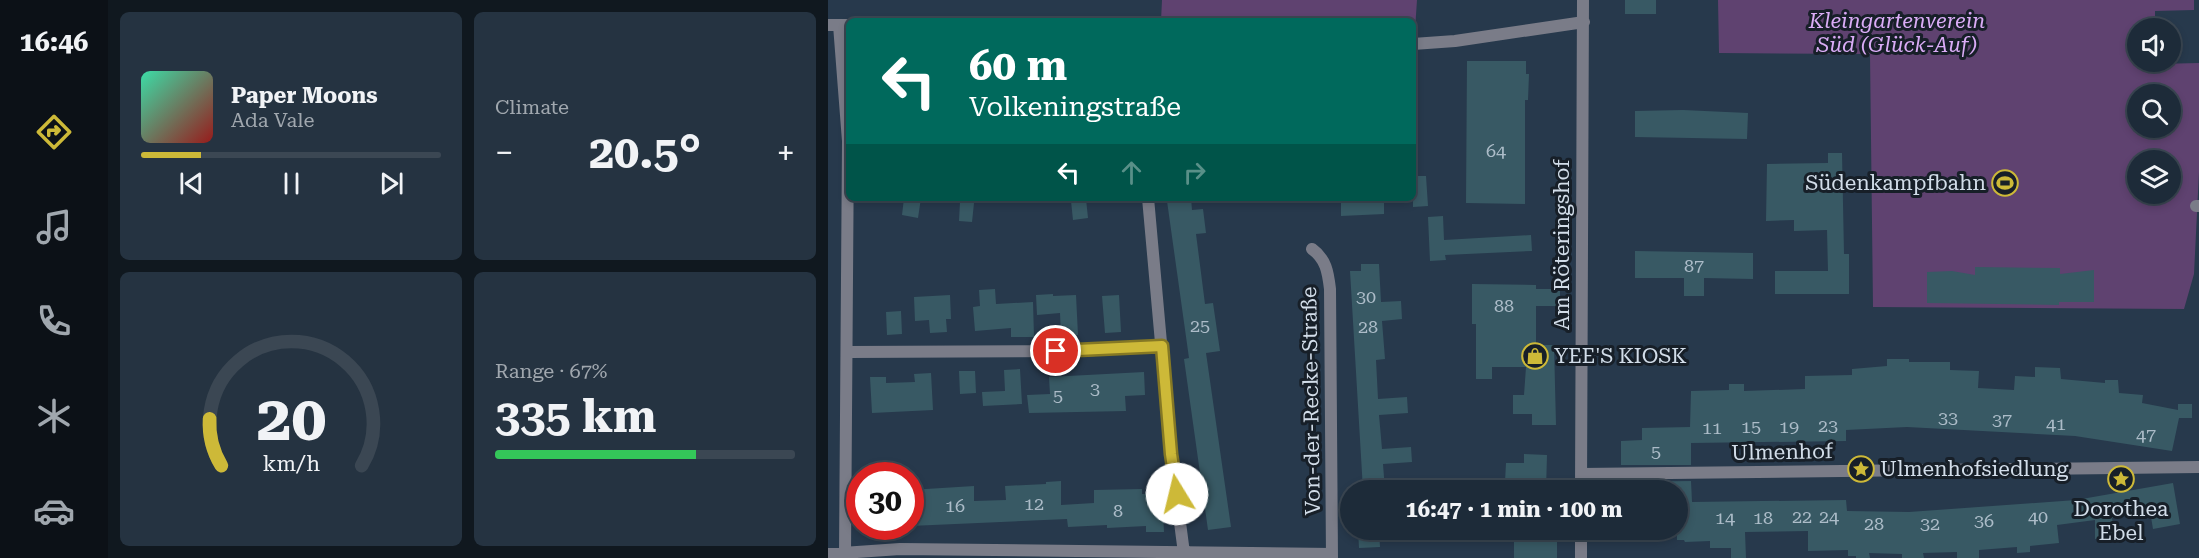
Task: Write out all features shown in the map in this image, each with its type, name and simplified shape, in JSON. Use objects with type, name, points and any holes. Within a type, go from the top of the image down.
[{"type":"street","name":"Am Röteringshof","points":[[1581,480],[1583,0]]},
{"type":"street","points":[[1416,44],[1467,39],[1584,22]]},
{"type":"street","points":[[839,25],[846,106]]},
{"type":"street","points":[[845,553],[849,201]]},
{"type":"street","points":[[1148,201],[1171,454],[1184,554]]},
{"type":"street","name":"Von-der-Recke-Straße","points":[[1312,249],[1319,254],[1327,267],[1330,289],[1332,556]]},
{"type":"street","points":[[848,352],[1079,351],[1162,346]]},
{"type":"street","name":"Ulmenhof","points":[[1581,474],[2199,467]]},
{"type":"street","points":[[1581,540],[1581,558]]},
{"type":"street","points":[[828,554],[900,549],[1332,556]]},
{"type":"green space","points":[[1162,0],[1417,0],[1416,18],[1161,18]]},
{"type":"green space","name":"Südenkampfbahn","points":[[1718,0],[2194,0],[2194,10],[2155,11],[2155,18],[2127,18],[2127,72],[2181,72],[2181,63],[2199,63],[2199,172],[2194,274],[2184,309],[1873,307],[1870,54],[1719,53]]},
{"type":"building","points":[[1625,0],[1656,0],[1656,14],[1625,14]]},
{"type":"building","points":[[1467,61],[1526,61],[1526,74],[1529,74],[1528,100],[1525,100],[1525,204],[1466,203]]},
{"type":"building","points":[[1683,110],[1748,113],[1747,139],[1635,137],[1635,111]]},
{"type":"building","points":[[1828,153],[1842,153],[1844,254],[1849,254],[1849,294],[1775,294],[1775,271],[1828,271],[1827,230],[1794,231],[1794,220],[1766,221],[1767,164],[1828,163]]},
{"type":"building","points":[[1416,176],[1426,176],[1428,206],[1413,207],[1413,201],[1416,201]]},
{"type":"building","points":[[904,201],[921,201],[918,218],[902,215]]},
{"type":"building","points":[[1071,201],[1086,201],[1088,218],[1073,220]]},
{"type":"building","points":[[1167,201],[1191,201],[1192,210],[1203,209],[1206,233],[1196,234],[1205,304],[1213,303],[1220,351],[1206,353],[1231,527],[1208,530],[1184,359],[1189,358]]},
{"type":"building","points":[[1341,201],[1384,201],[1384,214],[1341,216]]},
{"type":"building","points":[[960,202],[974,203],[972,222],[959,221]]},
{"type":"building","points":[[1443,216],[1444,240],[1531,235],[1532,251],[1445,255],[1446,260],[1430,261],[1428,217]]},
{"type":"building","points":[[1635,251],[1753,253],[1753,279],[1704,278],[1704,296],[1684,296],[1684,278],[1635,278]]},
{"type":"building","points":[[1361,264],[1379,264],[1381,302],[1401,301],[1402,319],[1382,321],[1385,359],[1376,360],[1378,399],[1407,397],[1408,413],[1379,415],[1382,449],[1411,447],[1412,462],[1383,464],[1384,480],[1362,480],[1350,271],[1361,271]]},
{"type":"building","points":[[1975,267],[2060,268],[2060,274],[2094,270],[2094,302],[2059,302],[2059,305],[1927,303],[1927,272],[1952,271],[1975,275]]},
{"type":"building","points":[[1472,284],[1536,285],[1536,289],[1560,289],[1560,306],[1536,306],[1536,345],[1554,345],[1556,425],[1532,425],[1532,414],[1513,414],[1513,395],[1524,395],[1526,367],[1492,367],[1492,379],[1476,379],[1476,324],[1472,324]]},
{"type":"building","points":[[995,289],[996,304],[1033,302],[1034,337],[1011,337],[1011,328],[975,331],[973,307],[980,306],[979,290]]},
{"type":"building","points":[[1053,294],[1053,296],[1076,295],[1078,335],[1061,336],[1060,313],[1037,315],[1036,295]]},
{"type":"building","points":[[950,295],[951,319],[946,319],[947,332],[930,333],[929,320],[915,321],[914,297]]},
{"type":"building","points":[[1119,295],[1121,332],[1105,333],[1102,296]]},
{"type":"building","points":[[901,311],[902,334],[887,335],[886,312]]},
{"type":"building","points":[[1887,359],[1909,359],[1909,362],[1950,362],[1950,370],[1979,371],[1978,388],[2014,390],[2015,376],[2035,377],[2035,367],[2060,368],[2061,379],[2105,383],[2105,380],[2118,380],[2119,393],[2143,395],[2142,403],[2178,410],[2178,404],[2192,404],[2192,418],[2179,418],[2172,451],[2075,436],[1907,427],[1846,430],[1846,441],[1691,443],[1691,465],[1621,465],[1621,441],[1642,440],[1642,428],[1690,427],[1691,391],[1729,390],[1729,384],[1744,384],[1744,391],[1805,389],[1805,376],[1852,375],[1852,369],[1887,366]]},
{"type":"building","points":[[1020,369],[1022,404],[983,406],[982,392],[1005,391],[1004,370]]},
{"type":"building","points":[[959,371],[975,371],[976,393],[960,394]]},
{"type":"building","points":[[1144,372],[1145,395],[1125,396],[1126,411],[1029,413],[1027,395],[1050,394],[1049,377]]},
{"type":"building","points":[[931,373],[933,410],[872,413],[870,377],[886,377],[886,383],[915,382],[914,374]]},
{"type":"building","points":[[1524,454],[1547,455],[1546,480],[1505,480],[1506,463],[1524,463]]},
{"type":"building","points":[[1061,481],[1061,505],[1094,503],[1094,490],[1142,489],[1142,494],[1162,493],[1164,532],[1146,532],[1146,526],[1068,527],[1067,519],[924,525],[924,489],[974,486],[974,501],[1006,500],[1005,486],[1046,484],[1046,482]]},
{"type":"building","points":[[1688,481],[1691,481],[1692,502],[1846,500],[1847,511],[1909,512],[2076,500],[2173,483],[2180,524],[2153,529],[2150,511],[2112,518],[2115,536],[2095,539],[2095,520],[2057,525],[2059,543],[2030,546],[2030,552],[2017,553],[2017,547],[1979,550],[1979,558],[1957,558],[1957,552],[1923,553],[1924,558],[1902,558],[1902,554],[1869,553],[1870,558],[1856,558],[1856,556],[1848,556],[1848,550],[1808,551],[1808,531],[1745,532],[1746,558],[1731,558],[1731,548],[1710,548],[1710,541],[1685,542],[1684,540],[1688,540]]},
{"type":"building","points":[[1359,540],[1380,540],[1380,547],[1359,548]]},
{"type":"building","points":[[1514,540],[1557,540],[1557,558],[1514,558]]},
{"type":"place","name":"Südenkampfbahn","points":[[2005,183]]},
{"type":"place","name":"YEE'S KIOSK","points":[[1535,356]]},
{"type":"place","name":"Ulmenhofsiedlung","points":[[1861,469]]},
{"type":"place","name":"Dorothea Ebel","points":[[2121,479]]},
{"type":"route","points":[[1056,351],[1162,346],[1171,454],[1177,494]]},
{"type":"park label","name":"Kleingartenverein Süd (Glück-Auf)","points":[[1897,33]]}]
